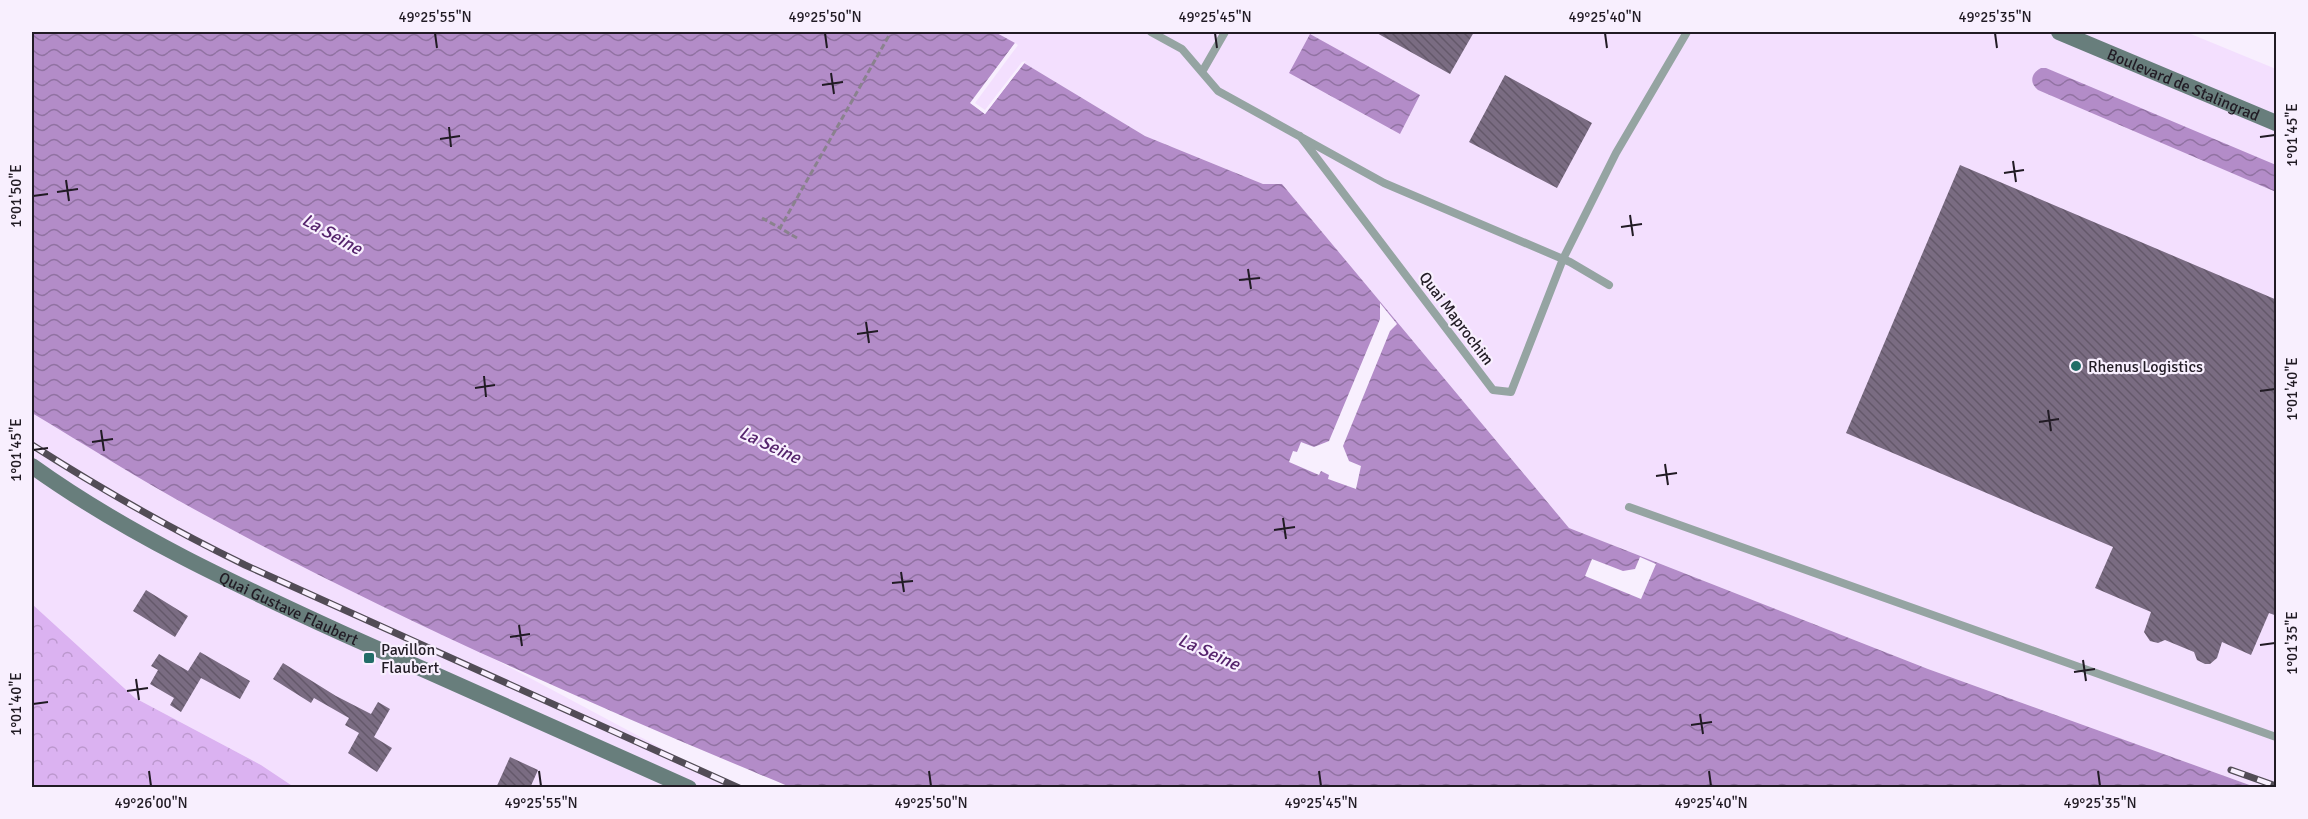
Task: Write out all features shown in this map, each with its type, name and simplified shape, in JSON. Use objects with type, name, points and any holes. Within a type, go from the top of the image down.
[{"type":"main road","name":"Boulevard de Stalingrad","points":[[2059,32],[2277,123]]},
{"type":"main road","name":"Quai Gustave Flaubert","points":[[32,466],[143,535],[213,573],[492,701],[689,788]]},
{"type":"lane","name":"Quai Maprochim","points":[[1151,32],[1182,49],[1218,91],[1384,183],[1563,259],[1609,285]]},
{"type":"lane","points":[[1202,72],[1225,32]]},
{"type":"lane","name":"Quai Maprochim","points":[[1300,136],[1493,390],[1511,392],[1563,259],[1616,153],[1687,32]]},
{"type":"lane","points":[[1629,507],[2277,737]]},
{"type":"path","points":[[780,228],[891,32]]},
{"type":"path","points":[[762,218],[797,238]]},
{"type":"shaded area","points":[[995,32],[2186,32],[2276,69],[2276,787],[2255,787],[1928,669],[1569,528],[1282,184],[1263,184],[1145,136],[1025,64],[985,114],[970,103],[1015,44]]},
{"type":"shaded area","points":[[32,368],[234,520],[734,787],[294,787],[261,765],[135,698],[32,604]]},
{"type":"green space","points":[[32,604],[135,698],[261,765],[294,787],[32,787]]},
{"type":"water","name":"La Seine","points":[[32,32],[995,32],[1015,43],[971,103],[985,114],[1024,63],[1145,136],[1263,184],[1282,184],[1569,528],[1928,669],[2255,787],[790,787],[567,692],[347,589],[181,502],[32,413]]},
{"type":"water","points":[[1310,34],[1420,95],[1400,134],[1289,73]]},
{"type":"water","points":[[2041,68],[2046,68],[2276,165],[2276,192],[2038,90],[2032,78]]},
{"type":"pier","points":[[1015,43],[1018,45],[975,103],[985,110],[1022,62],[1026,61],[985,114],[970,103]]},
{"type":"pier","points":[[1380,303],[1397,324],[1390,331],[1343,446],[1349,461],[1361,466],[1356,489],[1328,479],[1329,475],[1321,471],[1319,475],[1289,462],[1293,451],[1297,452],[1301,442],[1314,447],[1329,441],[1380,319]]},
{"type":"pier","points":[[1640,557],[1656,564],[1641,599],[1585,576],[1592,559],[1623,571],[1635,569]]},
{"type":"building","points":[[1375,32],[1474,32],[1450,74]]},
{"type":"building","points":[[1505,75],[1592,123],[1557,188],[1469,142]]},
{"type":"building","name":"Rhenus Logistics","points":[[1960,165],[2277,300],[2277,616],[2269,613],[2251,655],[2222,642],[2217,658],[2210,664],[2205,664],[2197,660],[2194,652],[2165,640],[2158,643],[2150,641],[2144,632],[2151,612],[2095,588],[2113,547],[1846,433]]},
{"type":"building","points":[[146,590],[188,616],[175,637],[133,611]]},
{"type":"building","points":[[200,652],[250,681],[240,699],[201,678],[181,712],[170,705],[174,698],[150,684],[158,670],[151,666],[159,654],[188,671]]},
{"type":"building","points":[[283,663],[336,696],[371,714],[378,702],[390,709],[374,737],[392,748],[377,772],[348,753],[359,733],[345,725],[349,718],[314,698],[311,703],[273,679]]},
{"type":"building","points":[[510,757],[538,770],[530,788],[496,788]]},
{"type":"railway","points":[[32,445],[137,508],[245,565],[739,788]]},
{"type":"railway","points":[[2231,770],[2276,786]]},
{"type":"place","name":"Rhenus Logistics","points":[[2076,366]]},
{"type":"place","name":"Pavillon Flaubert","points":[[369,658]]}]
